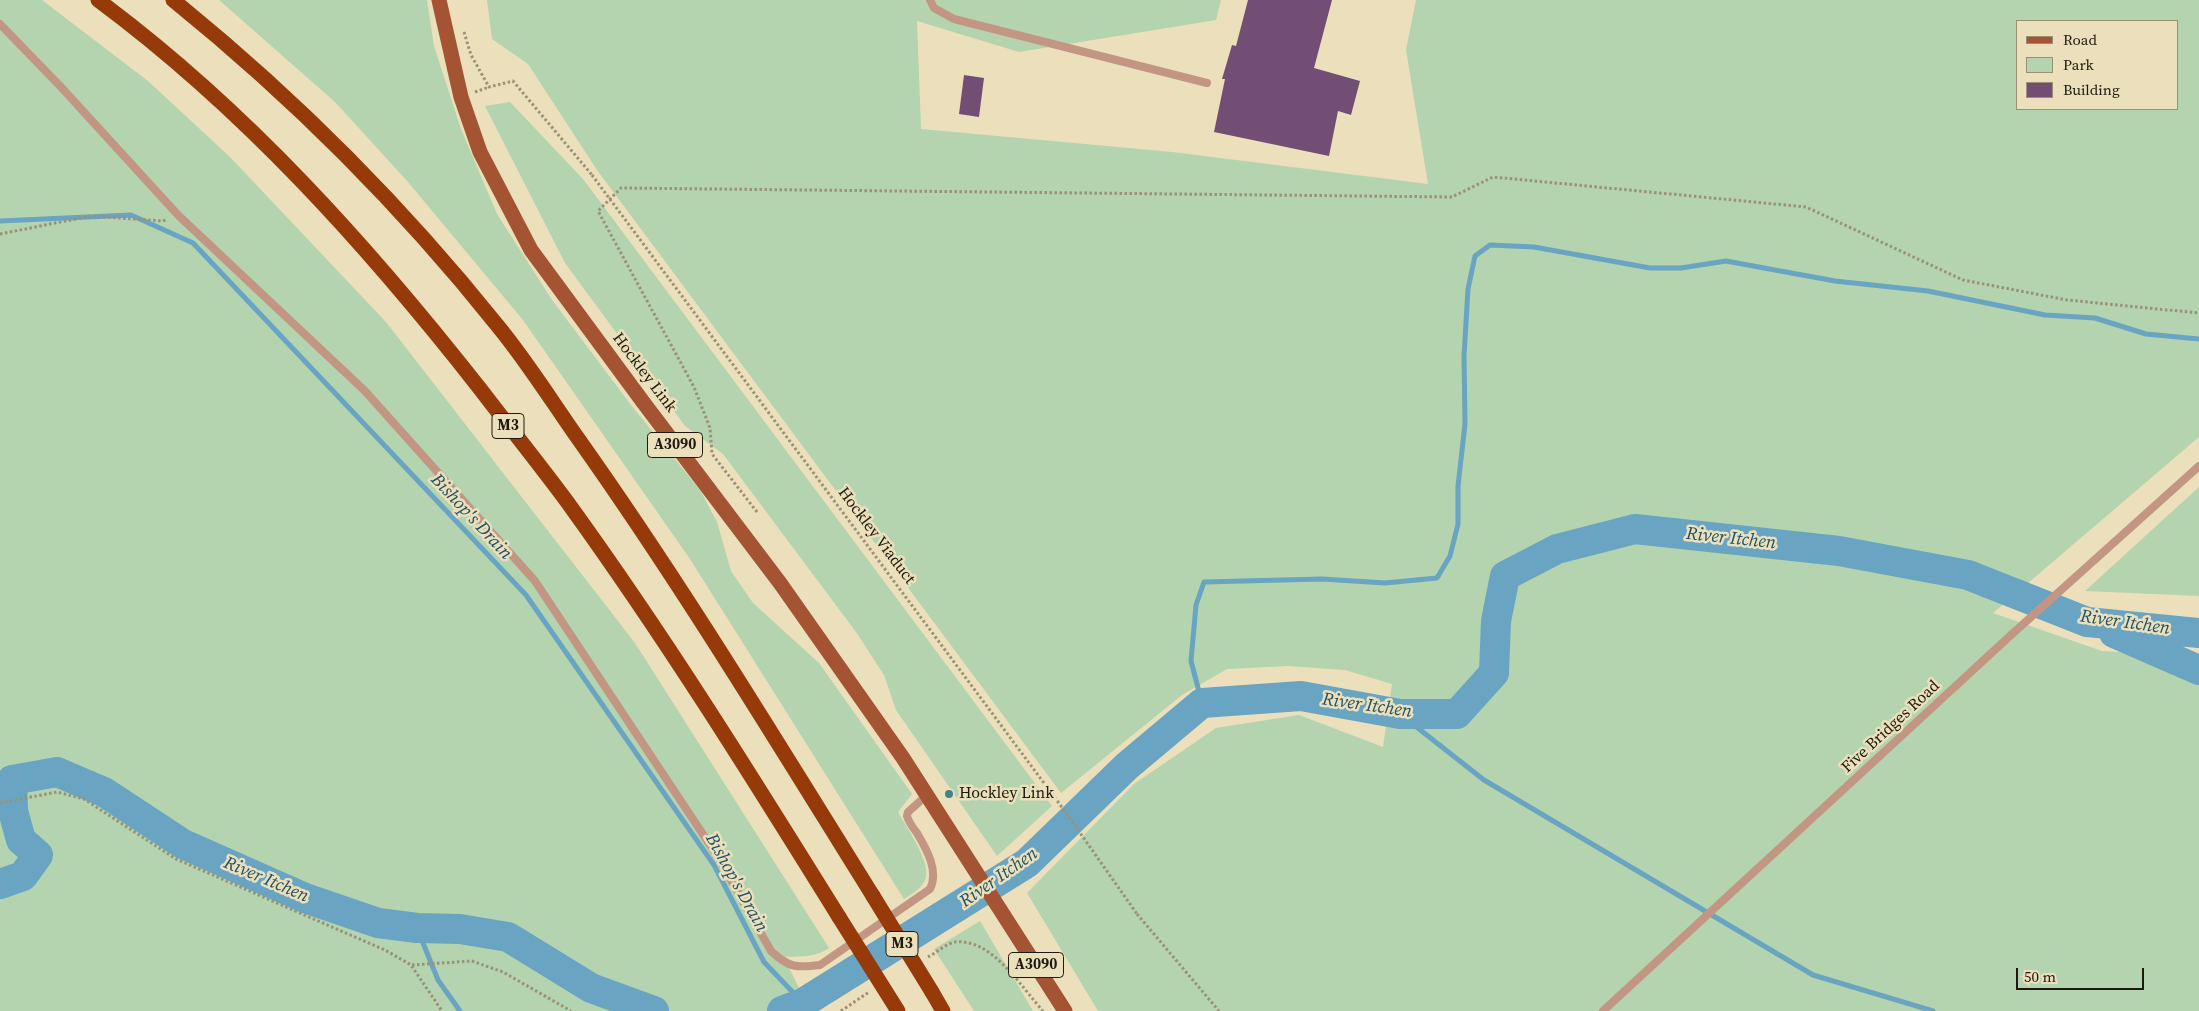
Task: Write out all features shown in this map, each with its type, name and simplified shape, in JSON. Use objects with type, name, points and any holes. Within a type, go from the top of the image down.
[{"type":"highway","name":"M3","points":[[98,0],[226,107],[298,177],[390,276],[439,337],[568,503],[697,692],[898,1011]]},
{"type":"highway","name":"M3","points":[[174,0],[223,40],[326,134],[420,233],[499,327],[620,497],[743,688],[944,1011]]},
{"type":"main road","name":"Hockley Link","points":[[439,0],[461,97],[480,152],[532,250],[643,402],[780,583],[927,795],[1065,1011]]},
{"type":"lane","points":[[930,0],[934,8],[954,20],[1207,83]]},
{"type":"lane","points":[[0,24],[61,87],[178,215],[366,391],[535,581],[718,857],[771,951],[784,964],[804,967],[820,965],[930,889],[934,881],[933,869],[924,847],[908,821],[907,816],[908,812],[927,795]]},
{"type":"lane","name":"Five Bridges Road","points":[[1604,1011],[2010,635],[2199,466]]},
{"type":"path","name":"Hockley Viaduct","points":[[463,28],[471,55],[489,88],[513,81],[592,175],[1052,794],[1137,914],[1219,1011]]},
{"type":"path","points":[[757,512],[712,454],[710,428],[694,387],[598,211],[621,188],[1452,197],[1492,177],[1806,207],[1963,280],[2066,300],[2199,313]]},
{"type":"path","points":[[0,234],[90,216],[163,220],[178,215]]},
{"type":"path","points":[[1,803],[57,792],[84,799],[176,859],[385,950],[411,966],[442,1011]]},
{"type":"path","points":[[920,962],[954,942],[976,944],[993,954],[1042,1011]]},
{"type":"path","points":[[411,966],[472,961],[503,972],[571,1011]]},
{"type":"path","points":[[841,1011],[878,987]]},
{"type":"green space","points":[[0,0],[42,0],[148,81],[230,157],[386,322],[635,643],[829,948],[813,955],[784,957],[810,1011],[0,1011]]},
{"type":"green space","points":[[219,0],[427,0],[434,46],[461,129],[497,214],[552,300],[631,405],[700,490],[717,522],[731,571],[753,603],[819,663],[912,794],[898,812],[921,853],[926,870],[925,881],[914,892],[904,899],[690,559],[523,320],[408,182],[335,102]]},
{"type":"green space","points":[[487,0],[1221,0],[1216,20],[1019,52],[917,21],[921,129],[1172,152],[1428,184],[1406,50],[1416,0],[2199,0],[2199,437],[1993,613],[2102,651],[2199,657],[2199,1011],[1098,1011],[1027,893],[1134,784],[1216,728],[1299,715],[1383,747],[1392,684],[1345,670],[1288,666],[1227,669],[1182,695],[1061,793],[597,170],[528,64],[492,39]]},
{"type":"green space","points":[[510,102],[583,179],[1052,806],[997,856],[896,710],[884,675],[856,632],[723,454],[685,426],[565,263],[485,106]]},
{"type":"green space","points":[[2199,487],[2199,596],[2085,591]]},
{"type":"green space","points":[[980,921],[1033,1011],[974,1011],[934,949]]},
{"type":"building","points":[[1248,0],[1332,0],[1314,68],[1360,81],[1351,115],[1338,111],[1329,156],[1214,132],[1225,79],[1222,79],[1232,45],[1236,46]]},
{"type":"building","points":[[964,75],[984,78],[979,117],[959,114]]},
{"type":"waterway","name":"Bishop's Drain","points":[[0,221],[131,215],[193,243],[526,595],[714,865],[764,962],[803,1003]]},
{"type":"waterway","points":[[1202,703],[1191,661],[1196,605],[1204,582],[1322,579],[1385,583],[1437,578],[1450,556],[1458,524],[1458,486],[1465,424],[1464,356],[1468,289],[1475,256],[1490,245],[1534,247],[1650,268],[1681,268],[1726,261],[1835,281],[1928,291],[2045,315],[2095,318],[2146,334],[2199,339]]},
{"type":"waterway","name":"River Itchen","points":[[782,1011],[803,1003],[1027,863],[1127,766],[1202,703],[1301,696],[1400,714],[1457,714],[1494,673],[1496,621],[1505,576],[1557,549],[1635,529],[1839,551],[1968,575],[2087,622],[2199,633]]},
{"type":"waterway","points":[[2114,633],[2199,670]]},
{"type":"waterway","points":[[1400,714],[1484,780],[1813,975],[1933,1011]]},
{"type":"waterway","name":"River Itchen","points":[[0,884],[23,876],[38,855],[21,840],[13,811],[12,780],[57,772],[104,792],[183,844],[305,898],[378,923],[417,928],[460,929],[508,937],[591,988],[654,1011]]},
{"type":"waterway","points":[[0,782],[12,780]]},
{"type":"waterway","points":[[417,928],[438,980],[460,1011]]},
{"type":"place","name":"Hockley Link","points":[[949,794]]}]
